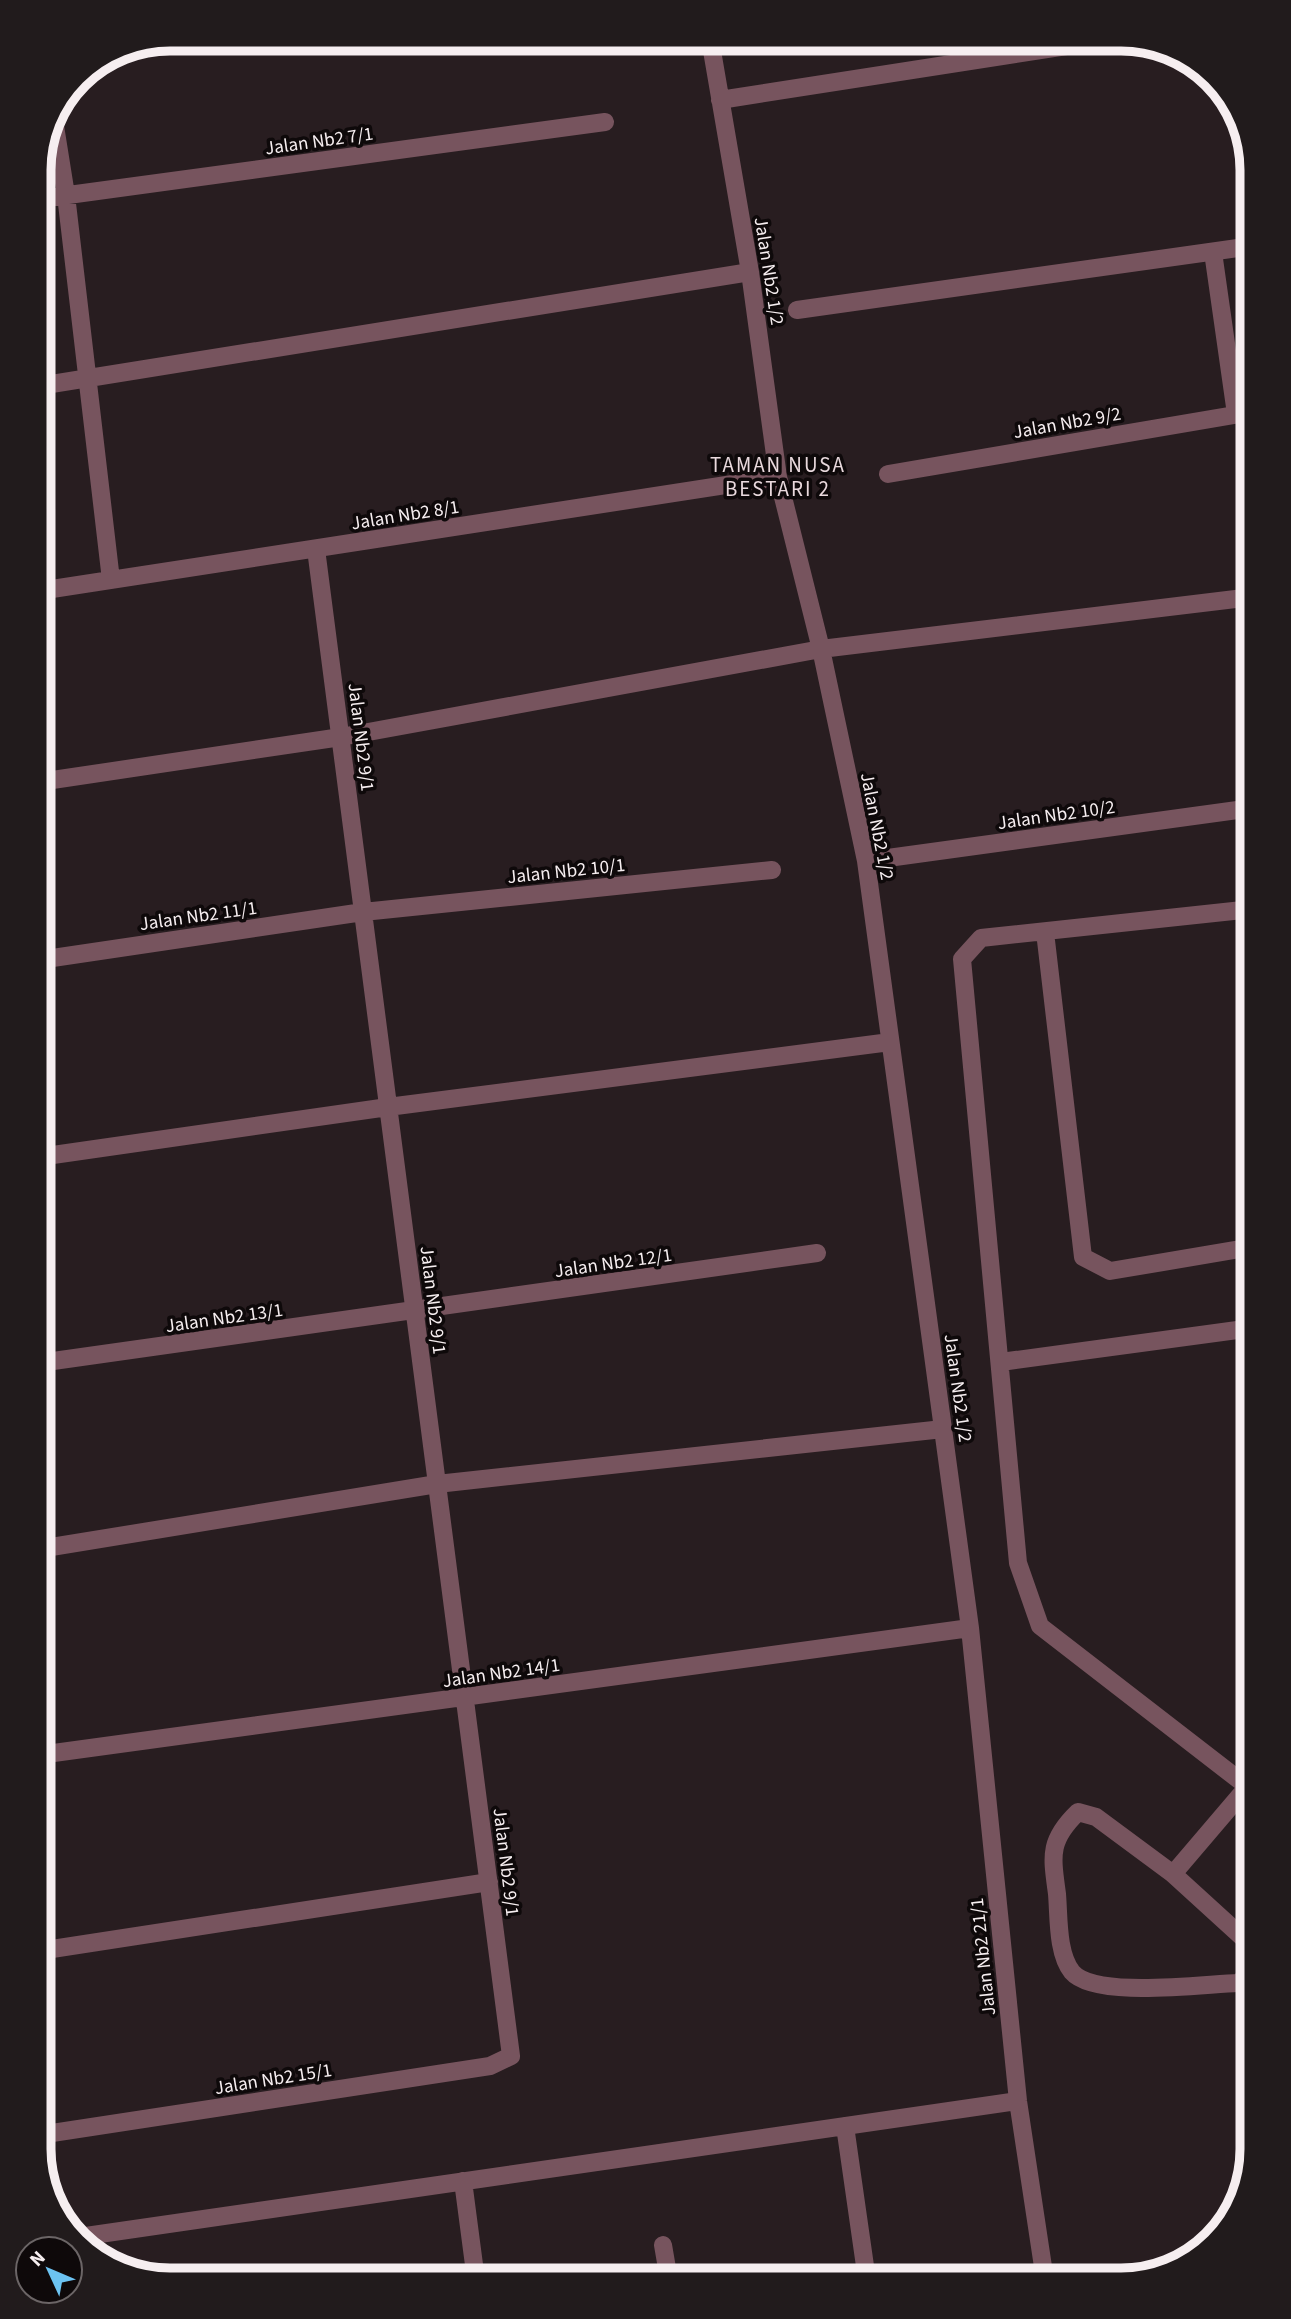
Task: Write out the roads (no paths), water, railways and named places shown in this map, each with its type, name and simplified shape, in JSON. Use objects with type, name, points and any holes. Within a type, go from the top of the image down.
[{"type":"street","name":"Jalan Nb2 1/2","points":[[712,51],[750,272],[778,477],[821,649],[866,861],[970,1628]]},
{"type":"street","points":[[720,100],[1035,51]]},
{"type":"street","name":"Jalan Nb2 7/1","points":[[51,197],[605,122]]},
{"type":"street","points":[[56,135],[66,195],[111,580]]},
{"type":"street","points":[[797,310],[1240,249]]},
{"type":"street","points":[[1213,253],[1240,392]]},
{"type":"street","points":[[51,384],[750,272]]},
{"type":"street","name":"Jalan Nb2 9/2","points":[[888,474],[1240,414]]},
{"type":"street","name":"Jalan Nb2 8/1","points":[[51,590],[778,477]]},
{"type":"street","name":"Jalan Nb2 9/1","points":[[316,549],[511,2056]]},
{"type":"street","points":[[51,780],[341,737],[821,649],[1240,598]]},
{"type":"street","name":"Jalan Nb2 10/2","points":[[866,861],[1240,810]]},
{"type":"street","name":"Jalan Nb2 10/1","points":[[363,912],[772,870]]},
{"type":"street","points":[[1240,910],[981,939],[962,959],[1018,1563],[1040,1626],[1240,1780]]},
{"type":"street","name":"Jalan Nb2 11/1","points":[[51,958],[363,912]]},
{"type":"street","points":[[1045,932],[1083,1257],[1110,1270],[1240,1249]]},
{"type":"street","points":[[51,1155],[388,1107],[890,1042]]},
{"type":"street","name":"Jalan Nb2 12/1","points":[[414,1311],[817,1253]]},
{"type":"street","name":"Jalan Nb2 13/1","points":[[51,1361],[414,1311]]},
{"type":"street","points":[[1001,1362],[1240,1330]]},
{"type":"street","points":[[51,1547],[437,1484],[943,1429]]},
{"type":"street","name":"Jalan Nb2 14/1","points":[[51,1753],[970,1628]]},
{"type":"street","name":"Jalan Nb2 21/1","points":[[970,1628],[1018,2101],[1043,2268]]},
{"type":"street","points":[[1173,1874],[1240,1799]]},
{"type":"street","points":[[1240,1935],[1173,1874],[1096,1817],[1078,1812],[1062,1826],[1052,1853],[1063,1952],[1072,1972],[1094,1985],[1120,1989],[1240,1981]]},
{"type":"street","points":[[51,1949],[489,1882]]},
{"type":"street","name":"Jalan Nb2 15/1","points":[[51,2134],[490,2066],[511,2056]]},
{"type":"street","points":[[88,2236],[1018,2101]]},
{"type":"street","points":[[845,2126],[865,2268]]},
{"type":"street","points":[[463,2181],[474,2268]]},
{"type":"street","points":[[663,2245],[666,2268]]},
{"type":"district","name":"TAMAN NUSA BESTARI 2","points":[[778,477]]}]
